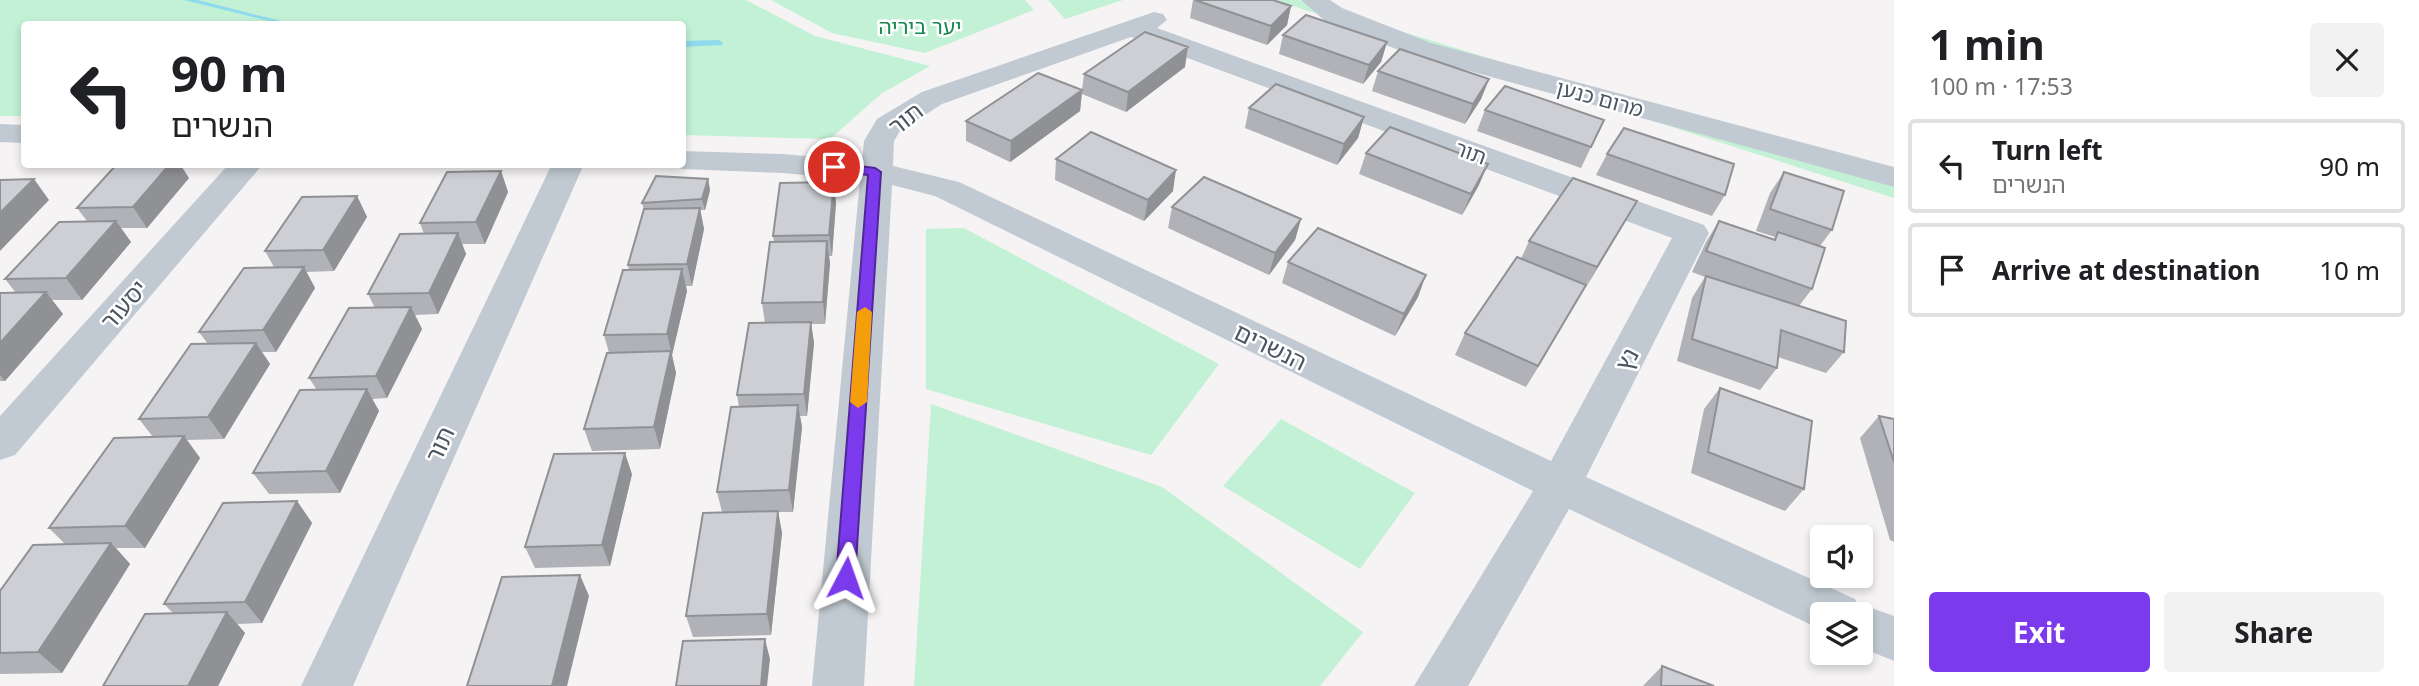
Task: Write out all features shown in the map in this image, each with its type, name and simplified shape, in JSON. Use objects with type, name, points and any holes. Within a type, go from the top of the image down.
[{"type":"street","name":"מרום כנען","points":[[1314,0],[1333,14],[1421,49],[1894,177]]},
{"type":"street","name":"תור","points":[[838,686],[879,141],[888,125],[906,111],[932,98],[1167,16]]},
{"type":"street","name":"תור","points":[[1132,28],[1692,233]]},
{"type":"street","points":[[0,133],[21,134]]},
{"type":"street","name":"הנשרים","points":[[686,160],[796,164],[875,172],[903,176],[947,189],[1560,485],[1812,602]]},
{"type":"street","name":"יסעור","points":[[0,444],[243,168]]},
{"type":"street","name":"תור","points":[[327,686],[566,168]]},
{"type":"street","name":"נץ","points":[[1440,686],[1560,485],[1692,233]]},
{"type":"street","points":[[1873,630],[1894,639]]},
{"type":"green space","points":[[0,0],[746,0],[815,36],[930,66],[881,94],[830,139],[686,135],[686,21],[21,21],[21,116],[0,116]]},
{"type":"green space","name":"יער ביריה","points":[[771,0],[1025,0],[1034,10],[925,53],[832,33]]},
{"type":"green space","points":[[1048,0],[1123,0],[1065,19]]},
{"type":"green space","points":[[1274,0],[1299,0],[1648,107],[1894,187],[1894,198]]},
{"type":"green space","points":[[964,228],[1219,364],[1151,455],[926,389],[926,229]]},
{"type":"green space","points":[[931,404],[1162,487],[1363,632],[1320,686],[914,686]]},
{"type":"green space","points":[[1281,419],[1415,493],[1360,569],[1223,486]]},
{"type":"building","points":[[1195,0],[1273,0],[1291,6],[1271,26]]},
{"type":"building","points":[[1306,15],[1387,42],[1369,65],[1283,35]]},
{"type":"building","points":[[1145,32],[1188,47],[1128,92],[1084,74]]},
{"type":"building","points":[[1400,49],[1489,79],[1473,104],[1378,71]]},
{"type":"building","points":[[1038,73],[1082,90],[1011,141],[966,121]]},
{"type":"building","points":[[1276,84],[1364,117],[1344,144],[1249,108]]},
{"type":"building","points":[[1505,86],[1604,120],[1591,147],[1485,110]]},
{"type":"building","points":[[1390,127],[1488,164],[1471,194],[1366,153]]},
{"type":"building","points":[[1624,128],[1734,164],[1725,195],[1607,154]]},
{"type":"building","points":[[1091,132],[1176,170],[1148,200],[1056,159]]},
{"type":"building","points":[[113,168],[167,168],[133,207],[77,208]]},
{"type":"building","points":[[501,171],[476,222],[420,223],[447,172]]},
{"type":"building","points":[[1784,172],[1844,191],[1832,230],[1770,209]]},
{"type":"building","points":[[656,176],[708,179],[702,199],[642,203]]},
{"type":"building","points":[[1204,177],[1301,219],[1275,253],[1172,207]]},
{"type":"building","points":[[1573,178],[1637,201],[1597,267],[1529,241]]},
{"type":"building","points":[[34,179],[0,213],[0,180]]},
{"type":"building","points":[[834,182],[829,235],[773,236],[780,183]]},
{"type":"building","points":[[357,196],[323,250],[265,251],[302,197]]},
{"type":"building","points":[[700,208],[687,264],[628,265],[644,209]]},
{"type":"building","points":[[116,221],[66,278],[5,279],[59,222]]},
{"type":"building","points":[[1719,221],[1775,240],[1778,232],[1825,248],[1812,289],[1706,251]]},
{"type":"building","points":[[1318,228],[1426,275],[1404,314],[1288,262]]},
{"type":"building","points":[[458,233],[429,293],[368,294],[400,234]]},
{"type":"building","points":[[827,241],[823,302],[762,303],[770,242]]},
{"type":"building","points":[[1517,257],[1586,285],[1538,366],[1465,333]]},
{"type":"building","points":[[304,267],[263,330],[199,332],[244,268]]},
{"type":"building","points":[[682,269],[667,334],[604,335],[623,270]]},
{"type":"building","points":[[1706,276],[1846,321],[1844,352],[1781,330],[1777,368],[1692,339]]},
{"type":"building","points":[[46,292],[0,343],[0,293]]},
{"type":"building","points":[[411,307],[376,376],[309,378],[349,308]]},
{"type":"building","points":[[811,322],[804,394],[737,395],[749,323]]},
{"type":"building","points":[[256,343],[208,417],[139,419],[191,344]]},
{"type":"building","points":[[671,351],[654,427],[584,429],[607,353]]},
{"type":"building","points":[[1720,388],[1812,421],[1804,489],[1708,452]]},
{"type":"building","points":[[367,389],[326,471],[253,473],[300,390]]},
{"type":"building","points":[[798,405],[789,490],[717,492],[731,407]]},
{"type":"building","points":[[1879,416],[1894,419],[1894,462]]},
{"type":"building","points":[[184,436],[125,526],[49,528],[114,438]]},
{"type":"building","points":[[625,453],[602,545],[525,547],[554,454]]},
{"type":"building","points":[[297,501],[245,602],[164,604],[223,503]]},
{"type":"building","points":[[778,511],[767,614],[686,616],[703,513]]},
{"type":"building","points":[[111,543],[38,652],[0,653],[0,591],[33,545]]},
{"type":"building","points":[[580,575],[552,686],[467,686],[502,577]]},
{"type":"building","points":[[227,612],[188,686],[103,686],[145,614]]},
{"type":"building","points":[[765,639],[761,686],[676,686],[683,641]]},
{"type":"building","points":[[1662,666],[1714,686],[1661,686]]},
{"type":"waterway","points":[[188,0],[276,21]]},
{"type":"waterway","points":[[686,44],[719,43]]},
{"type":"slow traffic","points":[[858,402],[865,312]]},
{"type":"route","points":[[834,167],[875,172],[846,578]]}]
